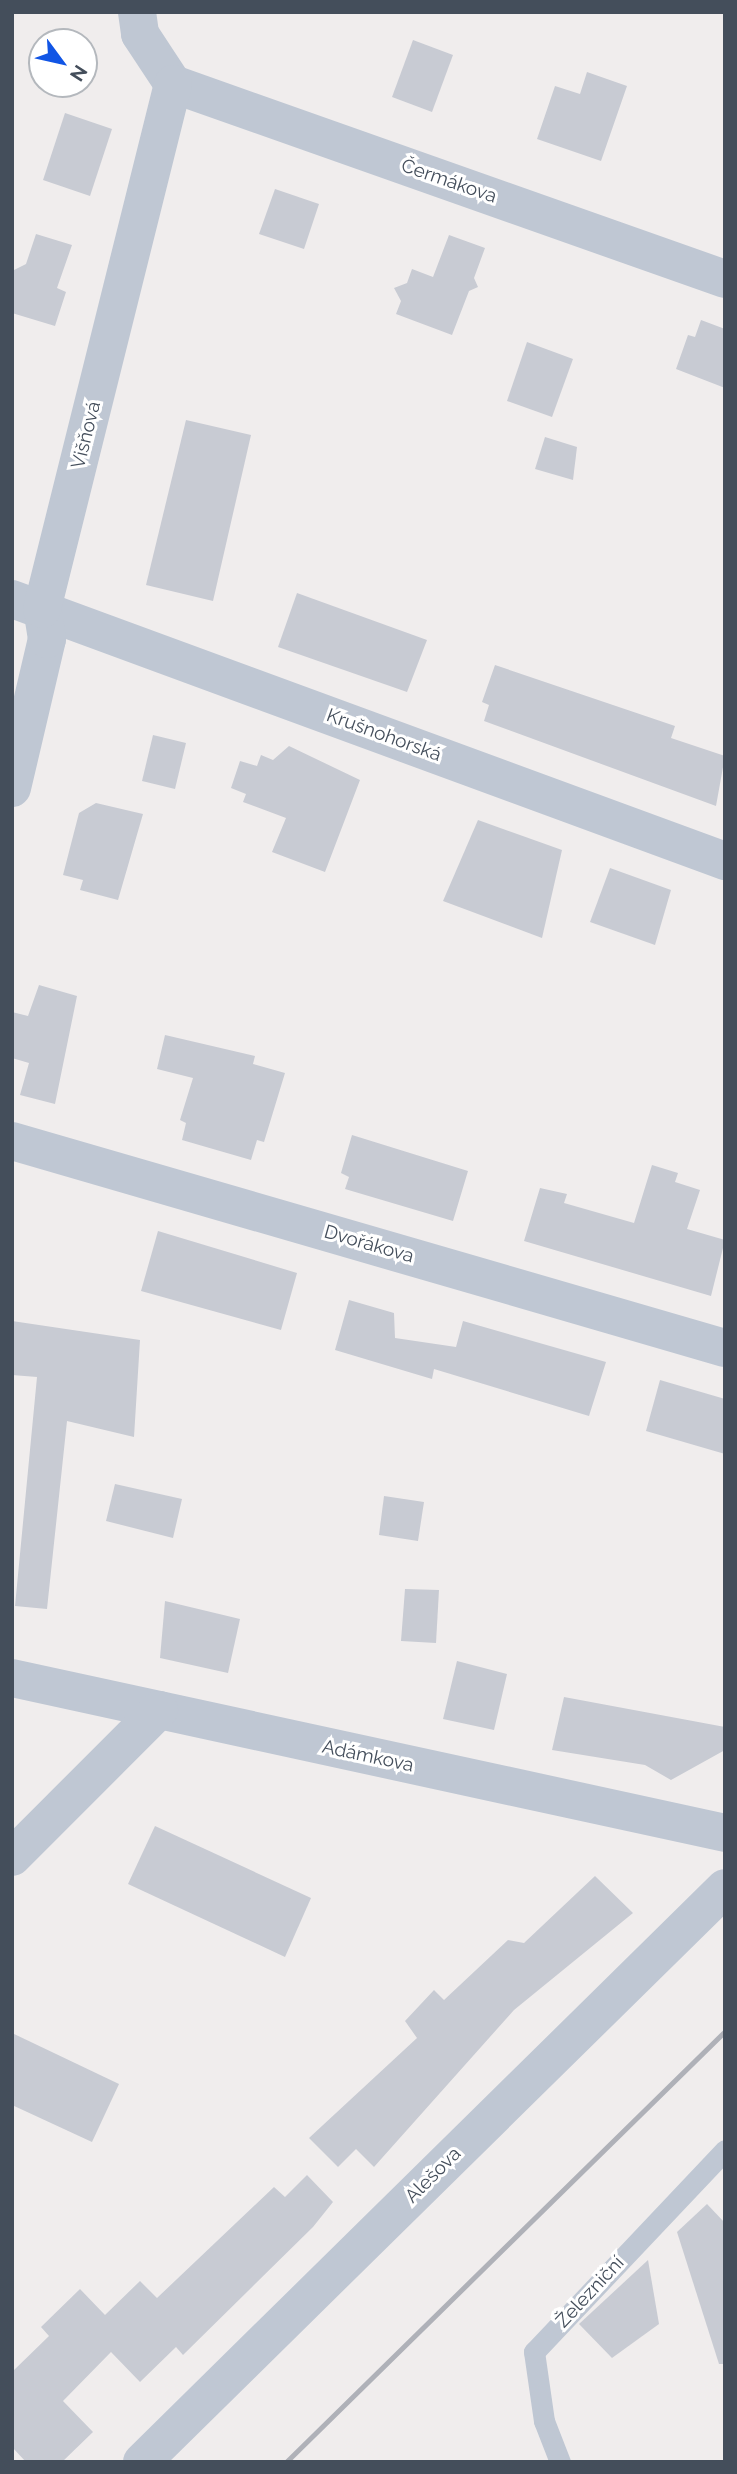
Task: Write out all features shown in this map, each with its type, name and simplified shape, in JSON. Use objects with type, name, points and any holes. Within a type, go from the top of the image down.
[{"type":"street","points":[[137,12],[140,33],[173,84]]},
{"type":"street","name":"Čermákova","points":[[173,84],[725,279]]},
{"type":"street","name":"Višňová","points":[[12,788],[47,639],[27,604],[173,84]]},
{"type":"street","name":"Krušnohorská","points":[[27,604],[725,860]]},
{"type":"street","name":"Dvořákova","points":[[12,1141],[725,1348]]},
{"type":"street","name":"Adámkova","points":[[12,1678],[725,1833]]},
{"type":"street","points":[[12,1857],[159,1710]]},
{"type":"street","name":"Alešova","points":[[142,2462],[725,1888]]},
{"type":"lane","name":"Železniční","points":[[561,2462],[544,2421],[534,2352],[725,2150]]},
{"type":"building","points":[[413,40],[453,55],[432,112],[392,97]]},
{"type":"building","points":[[587,72],[627,86],[601,161],[537,139],[555,86],[580,94]]},
{"type":"building","points":[[65,113],[112,129],[90,196],[43,180]]},
{"type":"building","points":[[275,189],[319,204],[304,249],[259,234]]},
{"type":"building","points":[[36,234],[72,245],[57,288],[66,292],[55,326],[12,313],[12,271],[26,264]]},
{"type":"building","points":[[449,235],[485,248],[474,278],[478,287],[469,291],[452,335],[396,314],[401,301],[394,288],[407,283],[412,269],[433,277]]},
{"type":"building","points":[[701,320],[725,329],[725,388],[676,369],[688,335],[695,337]]},
{"type":"building","points":[[527,342],[573,359],[552,417],[507,401]]},
{"type":"building","points":[[186,420],[251,435],[213,601],[146,585]]},
{"type":"building","points":[[545,437],[577,447],[573,480],[535,469]]},
{"type":"building","points":[[297,593],[427,640],[407,692],[278,647]]},
{"type":"building","points":[[495,665],[675,726],[671,738],[725,756],[716,806],[484,721],[489,705],[482,702]]},
{"type":"building","points":[[153,735],[186,743],[175,789],[142,781]]},
{"type":"building","points":[[289,746],[360,780],[325,872],[272,852],[286,818],[243,802],[246,794],[231,788],[240,761],[257,766],[261,755],[273,760]]},
{"type":"building","points":[[96,803],[143,814],[118,900],[80,890],[83,880],[63,875],[79,813]]},
{"type":"building","points":[[478,820],[562,850],[542,938],[443,901]]},
{"type":"building","points":[[610,868],[671,890],[655,945],[590,922]]},
{"type":"building","points":[[39,985],[77,996],[55,1104],[20,1095],[29,1063],[12,1058],[12,1012],[28,1016]]},
{"type":"building","points":[[165,1035],[255,1056],[253,1064],[285,1073],[264,1142],[257,1140],[251,1160],[182,1140],[186,1123],[180,1120],[193,1078],[157,1069]]},
{"type":"building","points":[[352,1135],[468,1171],[453,1221],[345,1189],[349,1177],[341,1173]]},
{"type":"building","points":[[652,1165],[678,1173],[675,1182],[700,1190],[687,1229],[725,1240],[711,1296],[524,1241],[540,1188],[567,1194],[564,1203],[634,1223]]},
{"type":"building","points":[[158,1231],[297,1273],[281,1330],[141,1291]]},
{"type":"building","points":[[349,1300],[394,1313],[395,1338],[456,1347],[463,1321],[606,1362],[589,1416],[434,1369],[432,1379],[335,1350]]},
{"type":"building","points":[[12,1321],[140,1340],[134,1437],[67,1421],[47,1609],[15,1606],[37,1377],[12,1375]]},
{"type":"building","points":[[660,1380],[725,1399],[725,1454],[646,1431]]},
{"type":"building","points":[[115,1484],[182,1499],[173,1538],[106,1521]]},
{"type":"building","points":[[384,1496],[424,1502],[418,1541],[379,1535]]},
{"type":"building","points":[[405,1589],[439,1590],[436,1643],[401,1641]]},
{"type":"building","points":[[165,1601],[240,1619],[228,1673],[160,1658]]},
{"type":"building","points":[[457,1661],[507,1674],[494,1730],[443,1719]]},
{"type":"building","points":[[564,1697],[725,1727],[725,1750],[671,1780],[645,1765],[552,1750]]},
{"type":"building","points":[[155,1826],[311,1898],[285,1957],[128,1884]]},
{"type":"building","points":[[595,1876],[633,1913],[514,2010],[374,2167],[356,2149],[338,2167],[309,2138],[417,2038],[405,2021],[434,1990],[444,2000],[508,1940],[524,1943]]},
{"type":"building","points":[[12,2033],[119,2084],[92,2142],[12,2105]]},
{"type":"building","points":[[307,2175],[333,2202],[313,2227],[183,2355],[176,2347],[140,2382],[111,2352],[63,2401],[93,2432],[62,2462],[26,2462],[12,2447],[12,2372],[49,2336],[41,2327],[80,2289],[105,2315],[140,2281],[157,2298],[274,2187],[285,2197]]},
{"type":"building","points":[[707,2204],[725,2223],[725,2364],[719,2364],[677,2232]]},
{"type":"building","points":[[648,2260],[659,2324],[612,2358],[579,2324]]},
{"type":"railway","points":[[286,2462],[725,2031]]}]
